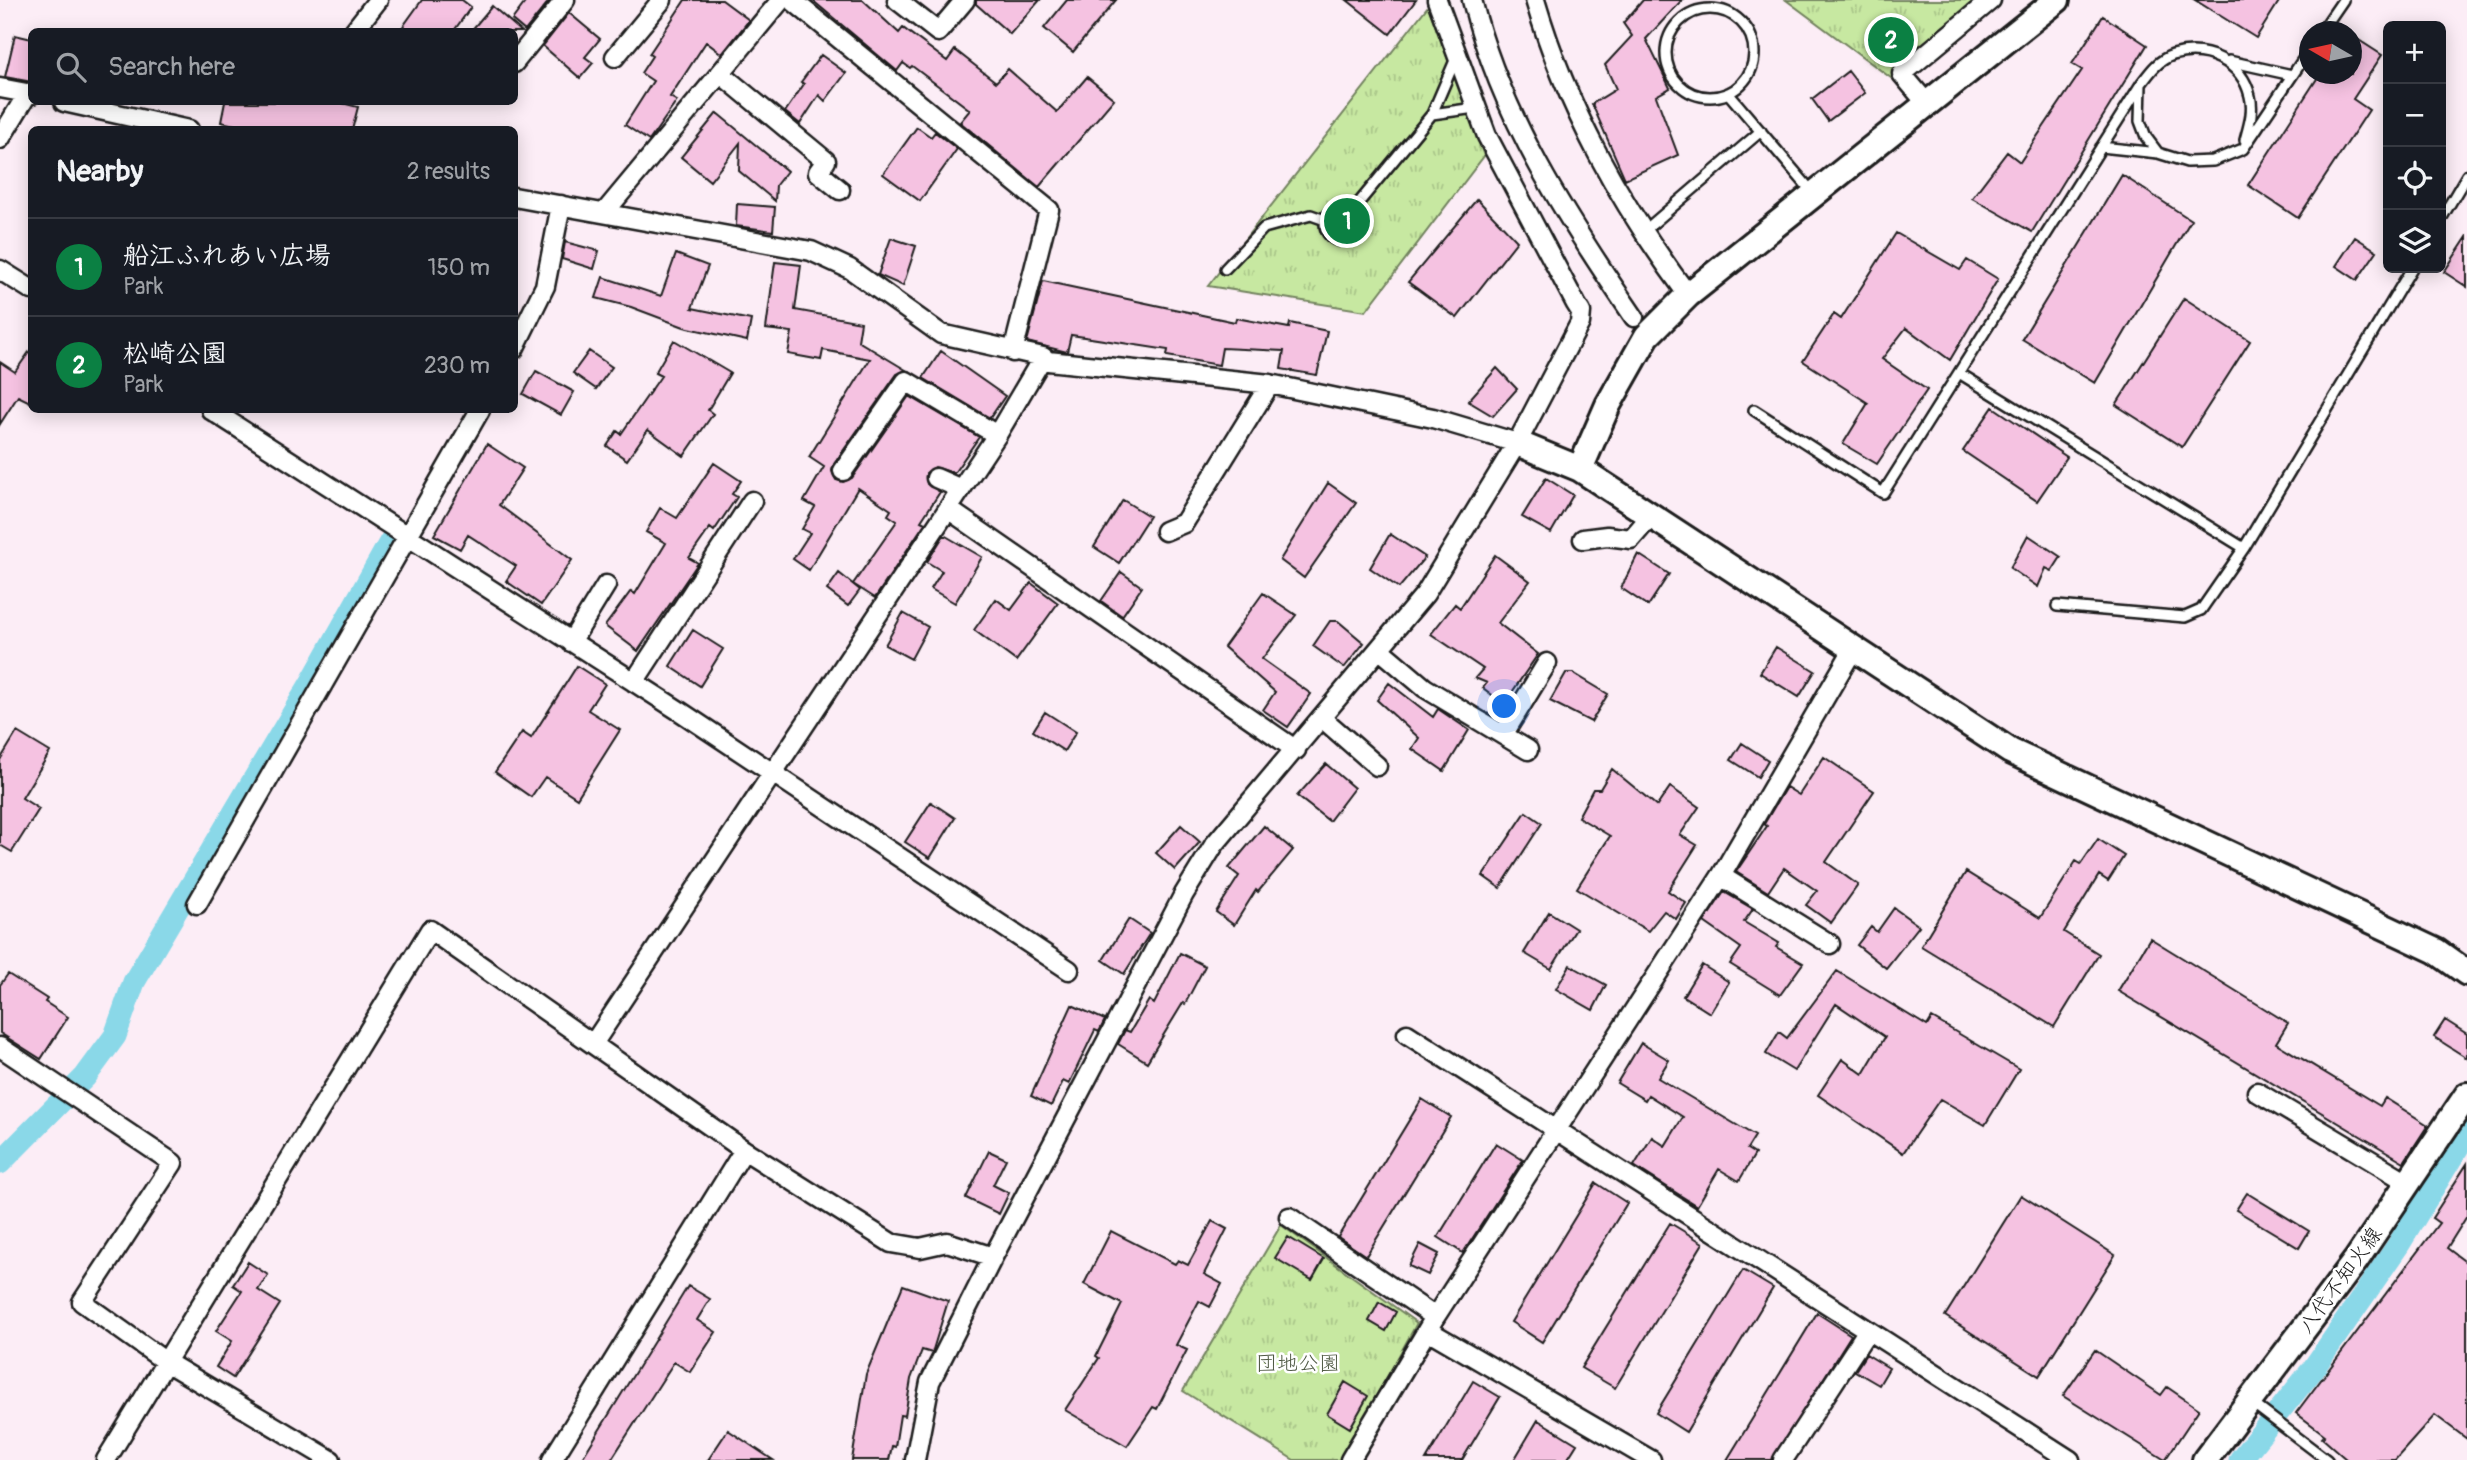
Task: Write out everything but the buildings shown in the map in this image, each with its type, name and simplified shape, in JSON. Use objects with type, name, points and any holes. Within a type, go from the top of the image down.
[{"type":"street","points":[[356,28],[379,0]]},
{"type":"street","points":[[518,58],[565,0]]},
{"type":"street","points":[[615,57],[662,0]]},
{"type":"street","points":[[604,213],[781,0]]},
{"type":"street","points":[[792,0],[1049,210],[1013,352]]},
{"type":"street","points":[[897,0],[938,32],[965,0]]},
{"type":"street","points":[[915,1460],[930,1382],[993,1256],[1184,894],[1214,845],[1425,594],[1517,443],[1572,340],[1581,312],[1487,136],[1456,58],[1437,0]]},
{"type":"street","points":[[1472,0],[1481,35],[1513,116],[1562,210],[1634,317]]},
{"type":"street","points":[[1535,0],[1552,59],[1592,148],[1643,232],[1688,295]]},
{"type":"street","points":[[1928,105],[1902,74],[1992,0]]},
{"type":"street","points":[[1580,469],[1608,405],[1647,336],[1688,295],[2057,0]]},
{"type":"street","points":[[721,74],[826,161],[818,172],[840,190]]},
{"type":"street","points":[[0,88],[28,94]]},
{"type":"street","points":[[0,139],[28,97]]},
{"type":"street","points":[[78,105],[172,126]]},
{"type":"street","points":[[518,198],[811,251],[850,269],[941,334],[1043,357],[1048,361],[1270,384],[1433,418],[1517,443],[1580,469],[2011,751],[2436,951],[2467,973]]},
{"type":"street","points":[[518,341],[545,286],[561,205]]},
{"type":"street","points":[[0,270],[28,288]]},
{"type":"street","points":[[593,1044],[997,435],[1043,357]]},
{"type":"street","points":[[843,471],[905,381],[997,435]]},
{"type":"street","points":[[1165,531],[1184,523],[1270,384]]},
{"type":"street","points":[[216,413],[634,682],[1069,971]]},
{"type":"street","points":[[197,904],[478,413]]},
{"type":"street","points":[[936,478],[961,489]]},
{"type":"street","points":[[634,682],[752,501]]},
{"type":"street","points":[[948,509],[1296,750]]},
{"type":"street","points":[[1583,539],[1607,536],[1631,539],[1638,535],[1651,516]]},
{"type":"street","points":[[571,642],[606,585]]},
{"type":"street","points":[[1350,1460],[1432,1324],[1721,876],[1854,648]]},
{"type":"street","points":[[1379,649],[1425,688],[1528,750]]},
{"type":"street","points":[[1503,735],[1548,663]]},
{"type":"street","points":[[1322,718],[1377,766]]},
{"type":"street","points":[[1721,876],[1830,944]]},
{"type":"street","points":[[106,1460],[430,930],[744,1150],[891,1243],[920,1248],[947,1242],[993,1256]]},
{"type":"street","points":[[1407,1034],[2070,1460]]},
{"type":"street","points":[[0,1047],[173,1163],[82,1302],[166,1362],[331,1460]]},
{"type":"street","points":[[2257,1092],[2409,1183]]},
{"type":"street","name":"八代不知火線","points":[[2205,1460],[2257,1406],[2467,1095]]},
{"type":"street","points":[[552,1460],[744,1150]]},
{"type":"street","points":[[1289,1217],[1432,1324],[1651,1460]]},
{"type":"street","points":[[1783,1460],[1868,1329]]},
{"type":"lane","points":[[2329,21],[2343,0]]},
{"type":"lane","points":[[1712,9],[1729,13],[1743,23],[1752,38],[1754,55],[1750,72],[1740,86],[1728,93],[1708,98],[1691,93],[1677,83],[1668,68],[1665,51],[1669,34],[1680,20],[1695,11],[1712,9]]},
{"type":"lane","points":[[1754,410],[1883,493],[2153,67],[2172,55],[2196,52],[2292,75]]},
{"type":"lane","points":[[1352,211],[1432,114],[1456,58]]},
{"type":"lane","points":[[2229,61],[2242,76],[2250,97],[2252,115],[2242,149]]},
{"type":"lane","points":[[2101,147],[2158,153],[2187,162],[2213,161],[2242,149],[2299,64]]},
{"type":"lane","points":[[2141,84],[2140,121],[2146,137],[2158,153]]},
{"type":"lane","points":[[1728,93],[1815,196]]},
{"type":"lane","points":[[1432,114],[1475,108]]},
{"type":"lane","points":[[1643,232],[1761,131]]},
{"type":"lane","points":[[2446,211],[2467,175]]},
{"type":"lane","points":[[1340,207],[1352,211],[1359,222],[1355,235],[1350,239],[1337,241],[1331,238],[1326,233],[1325,220],[1333,209],[1340,207]]},
{"type":"lane","points":[[1225,269],[1264,228],[1311,215],[1325,220]]},
{"type":"lane","points":[[2057,606],[2185,617],[2201,610],[2244,548],[2409,273]]},
{"type":"lane","points":[[1959,373],[2244,548]]},
{"type":"lane","points":[[2257,1406],[2326,1460]]},
{"type":"green space","points":[[1786,0],[1986,0],[1895,81]]},
{"type":"green space","points":[[1428,6],[1484,156],[1366,311],[1208,286]]},
{"type":"green space","name":"団地公園","points":[[1281,1225],[1417,1323],[1341,1460],[1294,1460],[1183,1391]]},
{"type":"waterway","points":[[0,1163],[85,1077],[115,1036],[134,982],[311,683],[390,542]]},
{"type":"waterway","points":[[2240,1460],[2313,1369],[2399,1244],[2467,1132]]},
{"type":"place","name":"松崎公園","points":[[1891,40]]},
{"type":"place","name":"船江ふれあい広場","points":[[1347,221]]}]
